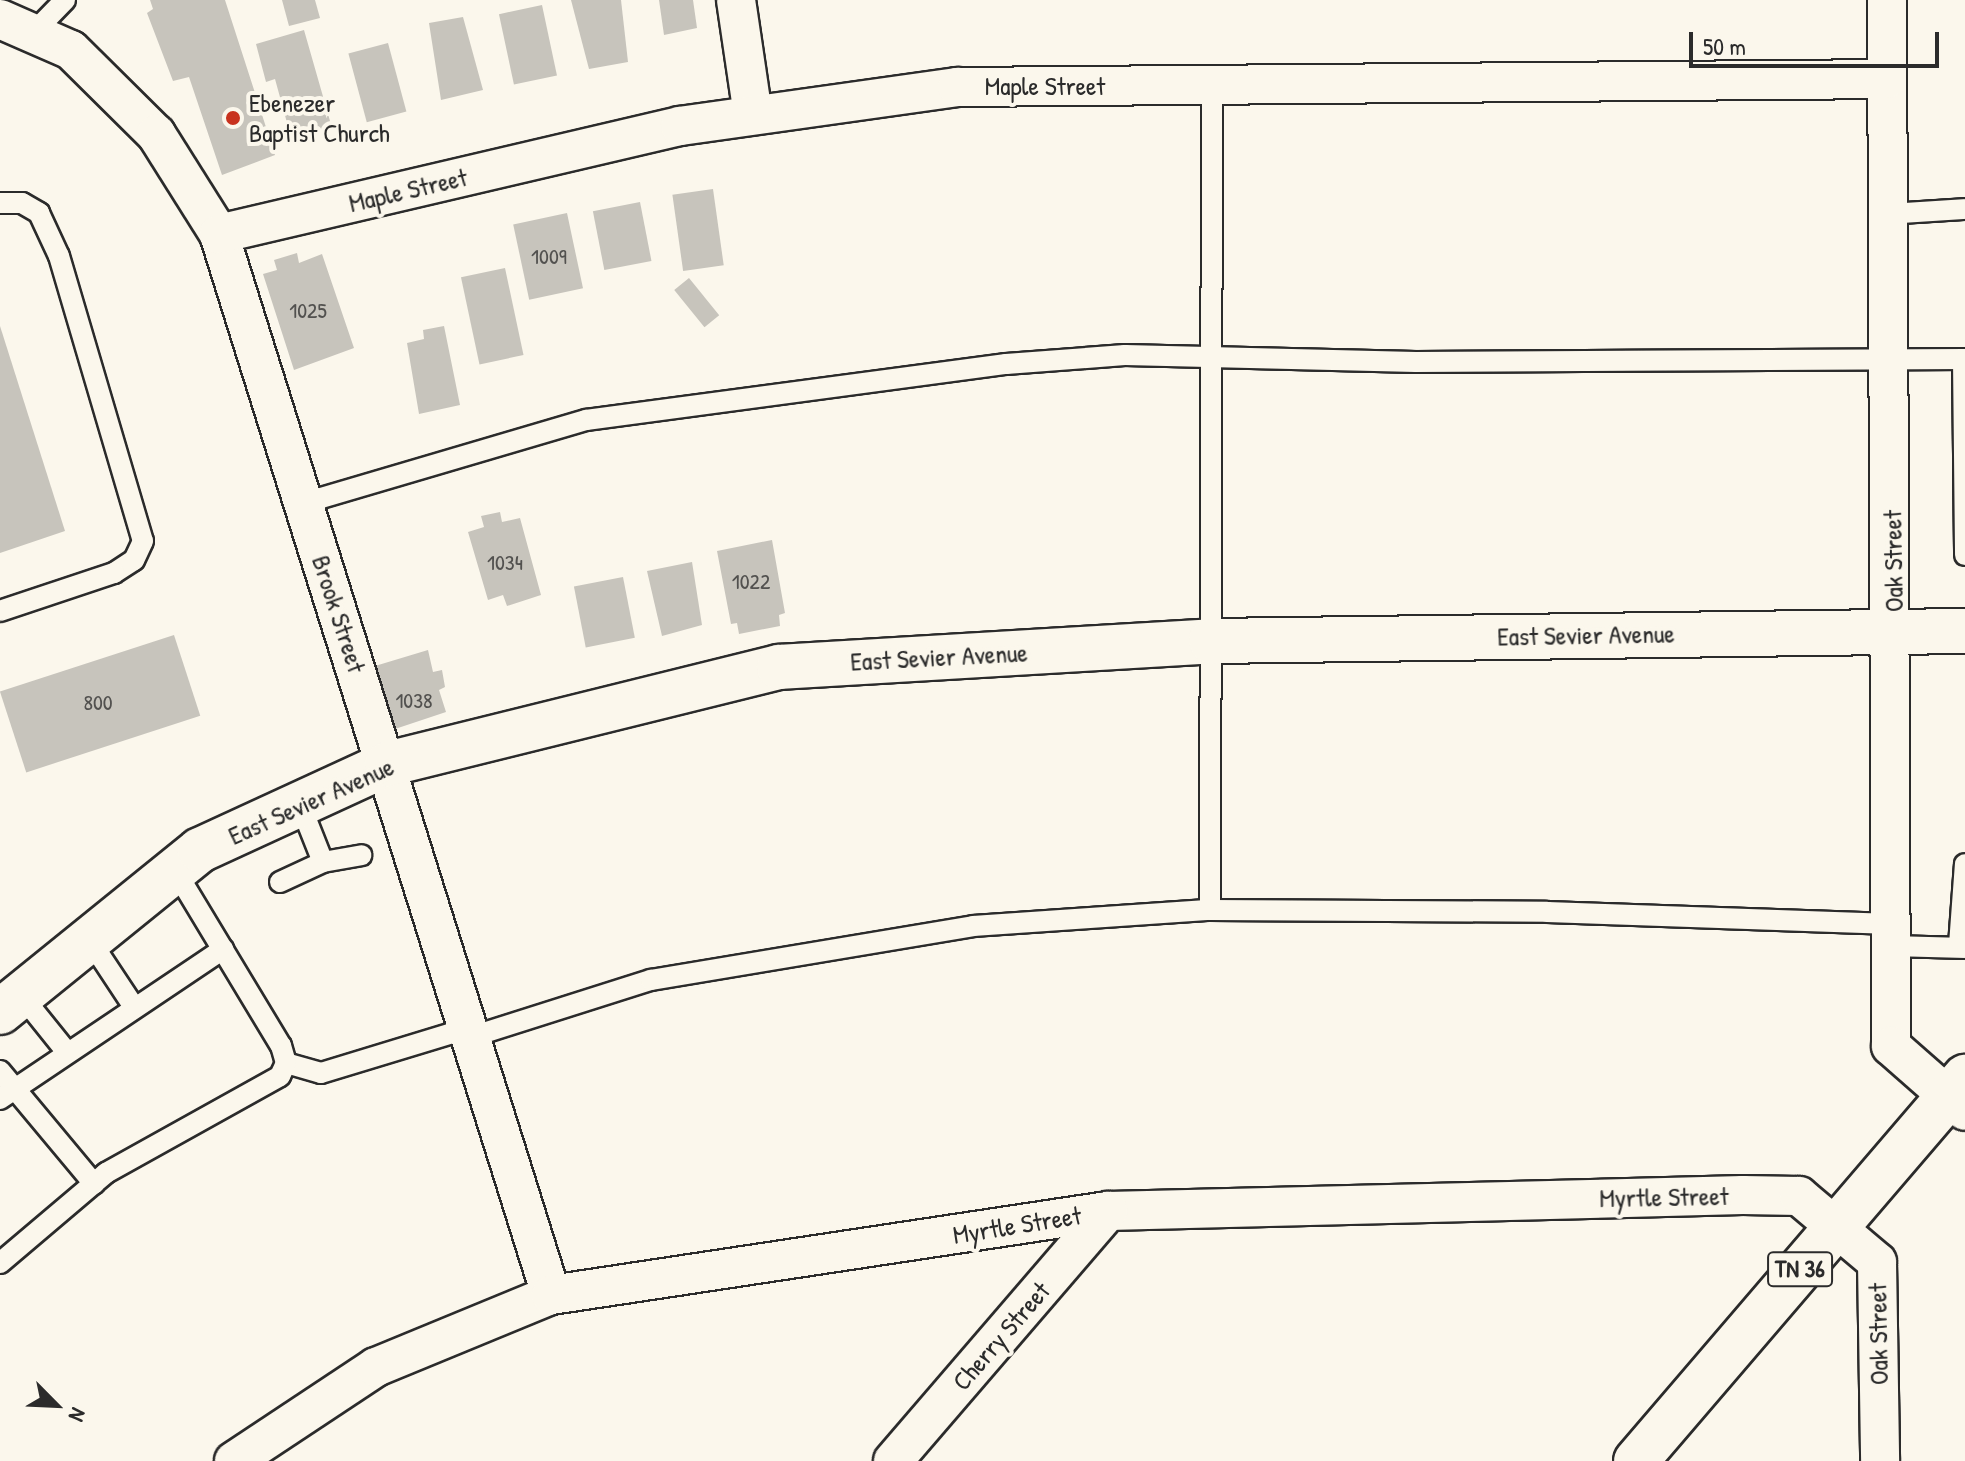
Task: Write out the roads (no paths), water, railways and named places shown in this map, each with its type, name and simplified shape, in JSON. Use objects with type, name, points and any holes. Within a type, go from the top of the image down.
[{"type":"street","points":[[736,0],[753,115]]},
{"type":"street","name":"Oak Street","points":[[1887,0],[1893,631],[1891,1046],[1959,1095]]},
{"type":"street","name":"Brook Street","points":[[17,26],[71,50],[156,134],[219,234],[551,1295]]},
{"type":"street","name":"Maple Street","points":[[219,234],[680,126],[957,87],[1887,79]]},
{"type":"street","name":"East Sevier Avenue","points":[[10,1003],[200,850],[387,764],[779,667],[1211,641],[1965,631]]},
{"type":"street","name":"TN 36","points":[[1636,1461],[1836,1227],[1959,1095]]},
{"type":"street","name":"Myrtle Street","points":[[234,1461],[376,1367],[551,1295],[1108,1211],[1799,1196],[1836,1227]]},
{"type":"street","name":"Cherry Street","points":[[893,1461],[1108,1211]]},
{"type":"street","name":"Oak Street","points":[[1836,1227],[1877,1262],[1880,1461]]},
{"type":"lane","points":[[17,26],[65,0]]},
{"type":"lane","points":[[1210,910],[1212,85]]},
{"type":"lane","points":[[0,203],[22,203],[39,213],[59,256],[143,541],[134,560],[114,573],[0,611]]},
{"type":"lane","points":[[1888,214],[1965,209]]},
{"type":"lane","points":[[304,503],[586,420],[1006,364],[1125,355],[1416,362],[1964,359],[1965,555]]},
{"type":"lane","points":[[300,804],[323,862]]},
{"type":"lane","points":[[280,882],[323,862],[361,855]]},
{"type":"lane","points":[[286,1063],[321,1073],[651,980],[746,961],[973,926],[1210,910],[1547,912],[1892,935],[1962,946],[1965,864]]},
{"type":"lane","points":[[0,1263],[94,1184],[280,1076],[286,1063],[281,1046],[175,870]]},
{"type":"lane","points":[[89,939],[134,1007]]},
{"type":"lane","points":[[7,1093],[223,949]]},
{"type":"lane","points":[[10,1003],[66,1051]]},
{"type":"lane","points":[[0,1071],[7,1093],[94,1184]]},
{"type":"place","name":"Ebenezer Baptist Church","points":[[233,118]]}]
